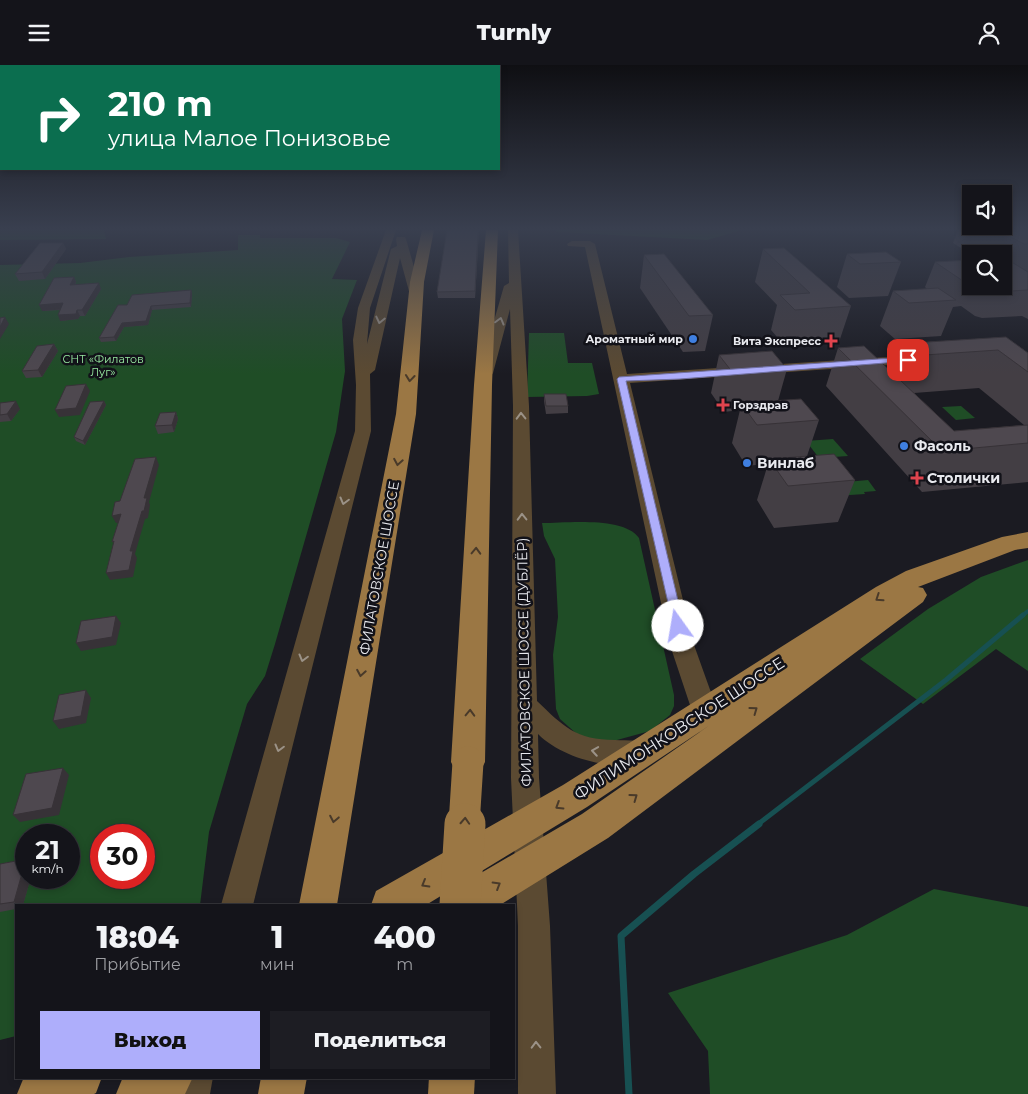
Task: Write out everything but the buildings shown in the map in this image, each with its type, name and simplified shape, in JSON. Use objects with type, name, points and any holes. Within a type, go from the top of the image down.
[{"type":"main road","name":"ФИЛАТОВСКОЕ ШОССЕ","points":[[318,904],[344,771],[406,414],[419,278]]},
{"type":"main road","points":[[462,904],[483,385],[489,278]]},
{"type":"main road","name":"ФИЛИМОНКОВСКОЕ ШОССЕ","points":[[464,904],[595,825],[710,724],[833,630],[885,594],[915,577],[1011,543],[1028,540]]},
{"type":"main road","name":"ФИЛИМОНКОВСКОЕ ШОССЕ","points":[[392,904],[528,825],[644,752],[710,724]]},
{"type":"main road","points":[[40,1094],[75,1079]]},
{"type":"main road","points":[[139,1094],[167,1079]]},
{"type":"main road","points":[[281,1094],[284,1079]]},
{"type":"main road","points":[[451,1094],[452,1079]]},
{"type":"street","points":[[237,904],[363,431],[364,385],[360,340],[364,308],[378,278]]},
{"type":"street","points":[[411,278],[416,295]]},
{"type":"street","points":[[483,385],[513,278]]},
{"type":"street","name":"ФИЛАТОВСКОЕ ШОССЕ (ДУБЛЁР)","points":[[516,278],[521,406],[524,705],[534,926],[537,1094]]},
{"type":"street","points":[[598,278],[682,645],[710,724]]},
{"type":"street","points":[[621,379],[680,377],[929,358]]},
{"type":"street","points":[[524,705],[557,736],[574,746],[602,753],[644,752]]},
{"type":"street","points":[[191,1094],[195,1079]]},
{"type":"green space","name":"СНТ «Филатов Луг»","points":[[0,278],[332,278],[357,280],[342,319],[345,371],[336,432],[265,676],[247,704],[209,832],[200,904],[15,904],[15,1036],[0,1040]]},
{"type":"green space","points":[[529,333],[564,333],[568,363],[592,363],[599,394],[527,397]]},
{"type":"green space","points":[[961,406],[975,418],[956,420],[942,407]]},
{"type":"green space","points":[[833,439],[848,456],[819,458],[806,441]]},
{"type":"green space","points":[[868,480],[876,491],[864,492],[865,494],[835,496],[825,484]]},
{"type":"green space","points":[[594,522],[621,526],[632,531],[639,538],[674,695],[674,706],[670,715],[650,731],[617,740],[597,741],[578,735],[560,719],[556,709],[553,655],[558,617],[555,559],[544,536],[542,523]]},
{"type":"green space","points":[[1028,560],[1028,671],[996,649],[923,704],[860,659],[928,609],[981,577]]},
{"type":"green space","points":[[934,889],[1028,907],[1028,1094],[710,1094],[708,1051],[668,993],[847,935]]},
{"type":"waterway","points":[[1022,616],[1028,611]]},
{"type":"waterway","points":[[757,825],[946,680],[1023,615]]},
{"type":"waterway","points":[[629,1094],[621,936],[694,874],[759,824]]},
{"type":"place","name":"Ароматный мир","points":[[693,339]]},
{"type":"place","name":"Вита Экспресс","points":[[831,341]]},
{"type":"place","name":"Горздрав","points":[[723,405]]},
{"type":"place","name":"Фасоль","points":[[904,446]]},
{"type":"place","name":"Винлаб","points":[[747,463]]},
{"type":"place","name":"Столички","points":[[917,478]]},
{"type":"route","points":[[678,626],[621,379],[680,377],[793,367],[908,360]]}]
